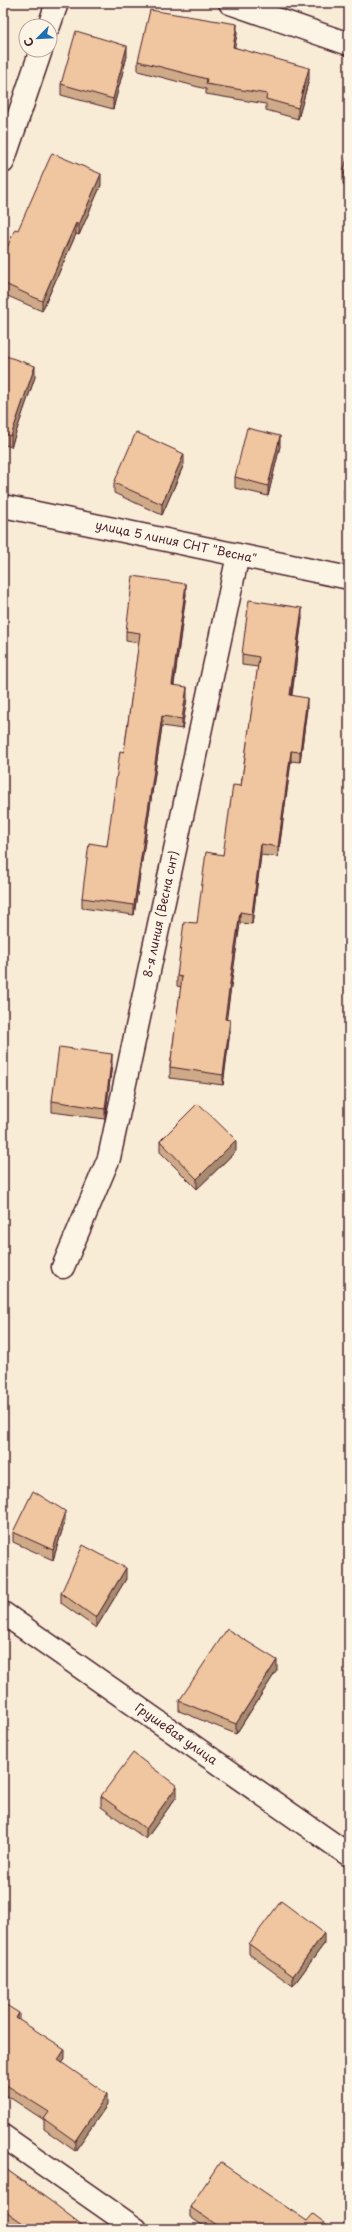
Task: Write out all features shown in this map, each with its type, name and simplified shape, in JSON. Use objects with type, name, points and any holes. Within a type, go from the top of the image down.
[{"type":"street","points":[[52,18],[57,3]]},
{"type":"street","points":[[230,3],[349,44]]},
{"type":"street","points":[[3,162],[38,58]]},
{"type":"street","name":"улица 5 линия СНТ \"Весна\"","points":[[3,506],[349,578]]},
{"type":"street","name":"8-я линия (Весна снт)","points":[[63,1266],[109,1158],[238,554]]},
{"type":"street","name":"Грушевая улица","points":[[3,1613],[349,1855]]},
{"type":"street","points":[[3,2136],[136,2229]]},
{"type":"building","points":[[150,10],[237,24],[233,47],[309,68],[298,108],[266,99],[267,94],[206,84],[207,79],[138,61]]},
{"type":"building","points":[[76,31],[127,46],[113,99],[61,84]]},
{"type":"building","points":[[349,152],[349,175],[343,173]]},
{"type":"building","points":[[52,153],[101,174],[79,225],[76,223],[42,301],[3,283],[3,257],[15,229],[18,230]]},
{"type":"building","points":[[3,355],[35,366],[11,436],[3,433]]},
{"type":"building","points":[[247,428],[280,436],[268,486],[235,477]]},
{"type":"building","points":[[136,432],[184,454],[162,504],[114,483]]},
{"type":"building","points":[[349,470],[349,490],[344,489]]},
{"type":"building","points":[[133,576],[186,584],[172,685],[187,687],[182,719],[162,716],[134,905],[82,898],[89,843],[107,846],[120,751],[124,752],[140,633],[126,631]]},
{"type":"building","points":[[249,600],[302,608],[290,695],[307,698],[300,752],[291,751],[278,847],[261,844],[252,914],[240,912],[225,1019],[230,1020],[223,1075],[170,1067],[182,977],[177,976],[184,922],[197,923],[206,852],[223,855],[233,785],[241,786],[259,657],[242,654]]},
{"type":"building","points":[[59,1047],[112,1054],[105,1109],[52,1101]]},
{"type":"building","points":[[198,1103],[236,1140],[197,1179],[160,1141]]},
{"type":"building","points":[[33,1491],[65,1511],[53,1550],[13,1532]]},
{"type":"building","points":[[83,1545],[126,1568],[96,1618],[61,1593]]},
{"type":"building","points":[[227,1629],[277,1660],[236,1724],[179,1701]]},
{"type":"building","points":[[133,1753],[177,1786],[146,1829],[101,1796]]},
{"type":"building","points":[[281,1901],[324,1933],[293,1976],[249,1944]]},
{"type":"building","points":[[3,2003],[19,2013],[16,2018],[65,2049],[58,2060],[107,2094],[75,2141],[44,2119],[49,2112],[3,2083]]},
{"type":"building","points":[[220,2162],[307,2221],[313,2214],[333,2229],[223,2229],[190,2207]]},
{"type":"building","points":[[3,2167],[87,2229],[31,2229],[3,2209]]}]
